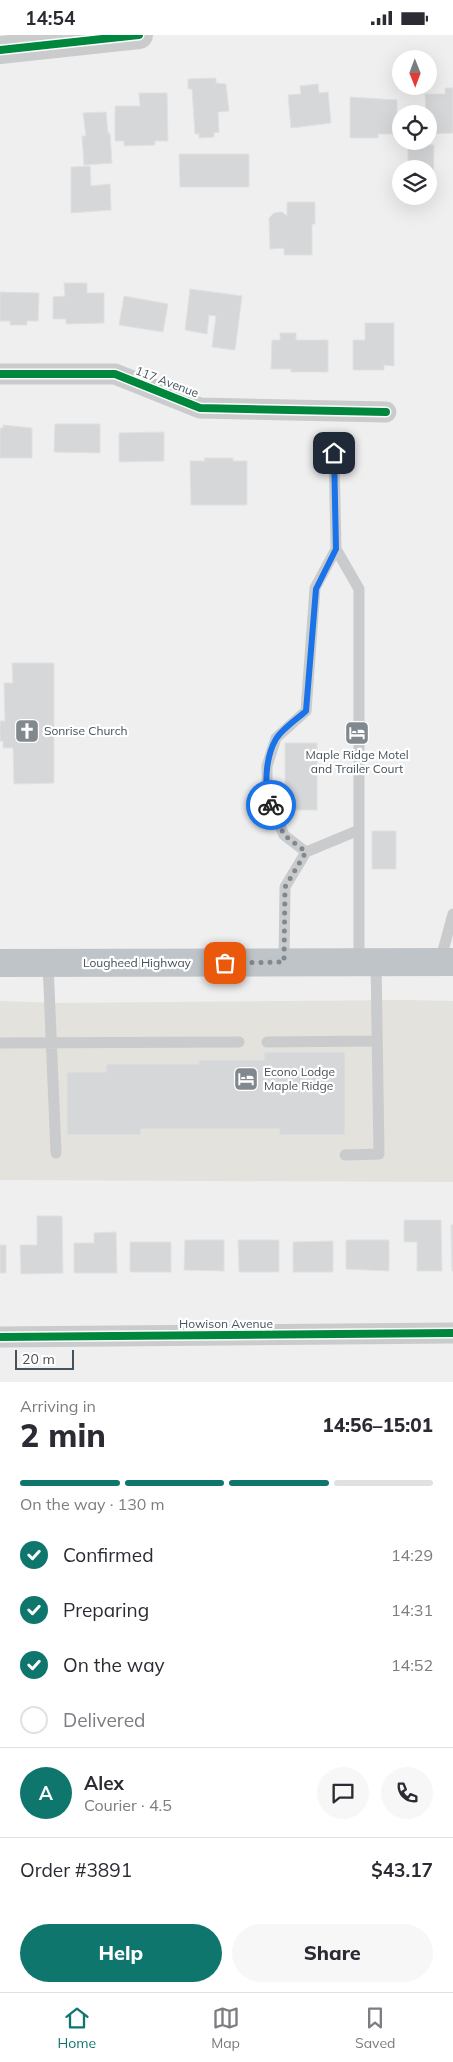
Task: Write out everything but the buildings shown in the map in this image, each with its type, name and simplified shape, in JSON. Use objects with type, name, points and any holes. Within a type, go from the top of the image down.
[{"type":"highway","name":"Lougheed Highway","points":[[0,963],[446,962]]},
{"type":"street","points":[[0,50],[139,35]]},
{"type":"street","name":"117 Avenue","points":[[0,374],[116,375],[200,408],[386,412]]},
{"type":"street","name":"Howison Avenue","points":[[0,1337],[453,1333]]},
{"type":"lane","points":[[306,852],[284,835],[267,796],[267,766],[276,738],[306,711],[316,589],[336,549],[334,453]]},
{"type":"lane","points":[[336,549],[359,589],[359,830],[368,962],[377,1041],[379,1154],[345,1155]]},
{"type":"lane","points":[[284,962],[285,887],[306,852],[359,830]]},
{"type":"lane","points":[[446,962],[453,915]]},
{"type":"lane","points":[[48,963],[56,1153]]},
{"type":"lane","points":[[267,1042],[377,1041]]},
{"type":"lane","points":[[0,1043],[239,1042]]},
{"type":"shaded area","points":[[0,1001],[57,1003],[453,1001],[453,1182],[0,1180]]},
{"type":"cycle path","points":[[0,50],[139,35]]},
{"type":"cycle path","points":[[0,374],[115,374],[200,408],[386,412]]},
{"type":"cycle path","points":[[0,1337],[453,1333]]},
{"type":"way so far","points":[[225,963],[284,962],[285,887],[306,852],[284,835],[271,805]]},
{"type":"place","name":"Sonrise Church","points":[[27,731]]},
{"type":"place","name":"Maple Ridge Motel and Trailer Court","points":[[357,733]]},
{"type":"place","name":"Econo Lodge Maple Ridge","points":[[246,1079]]},
{"type":"route","points":[[271,805],[267,796],[267,766],[276,738],[306,711],[316,589],[336,549],[334,453]]}]
